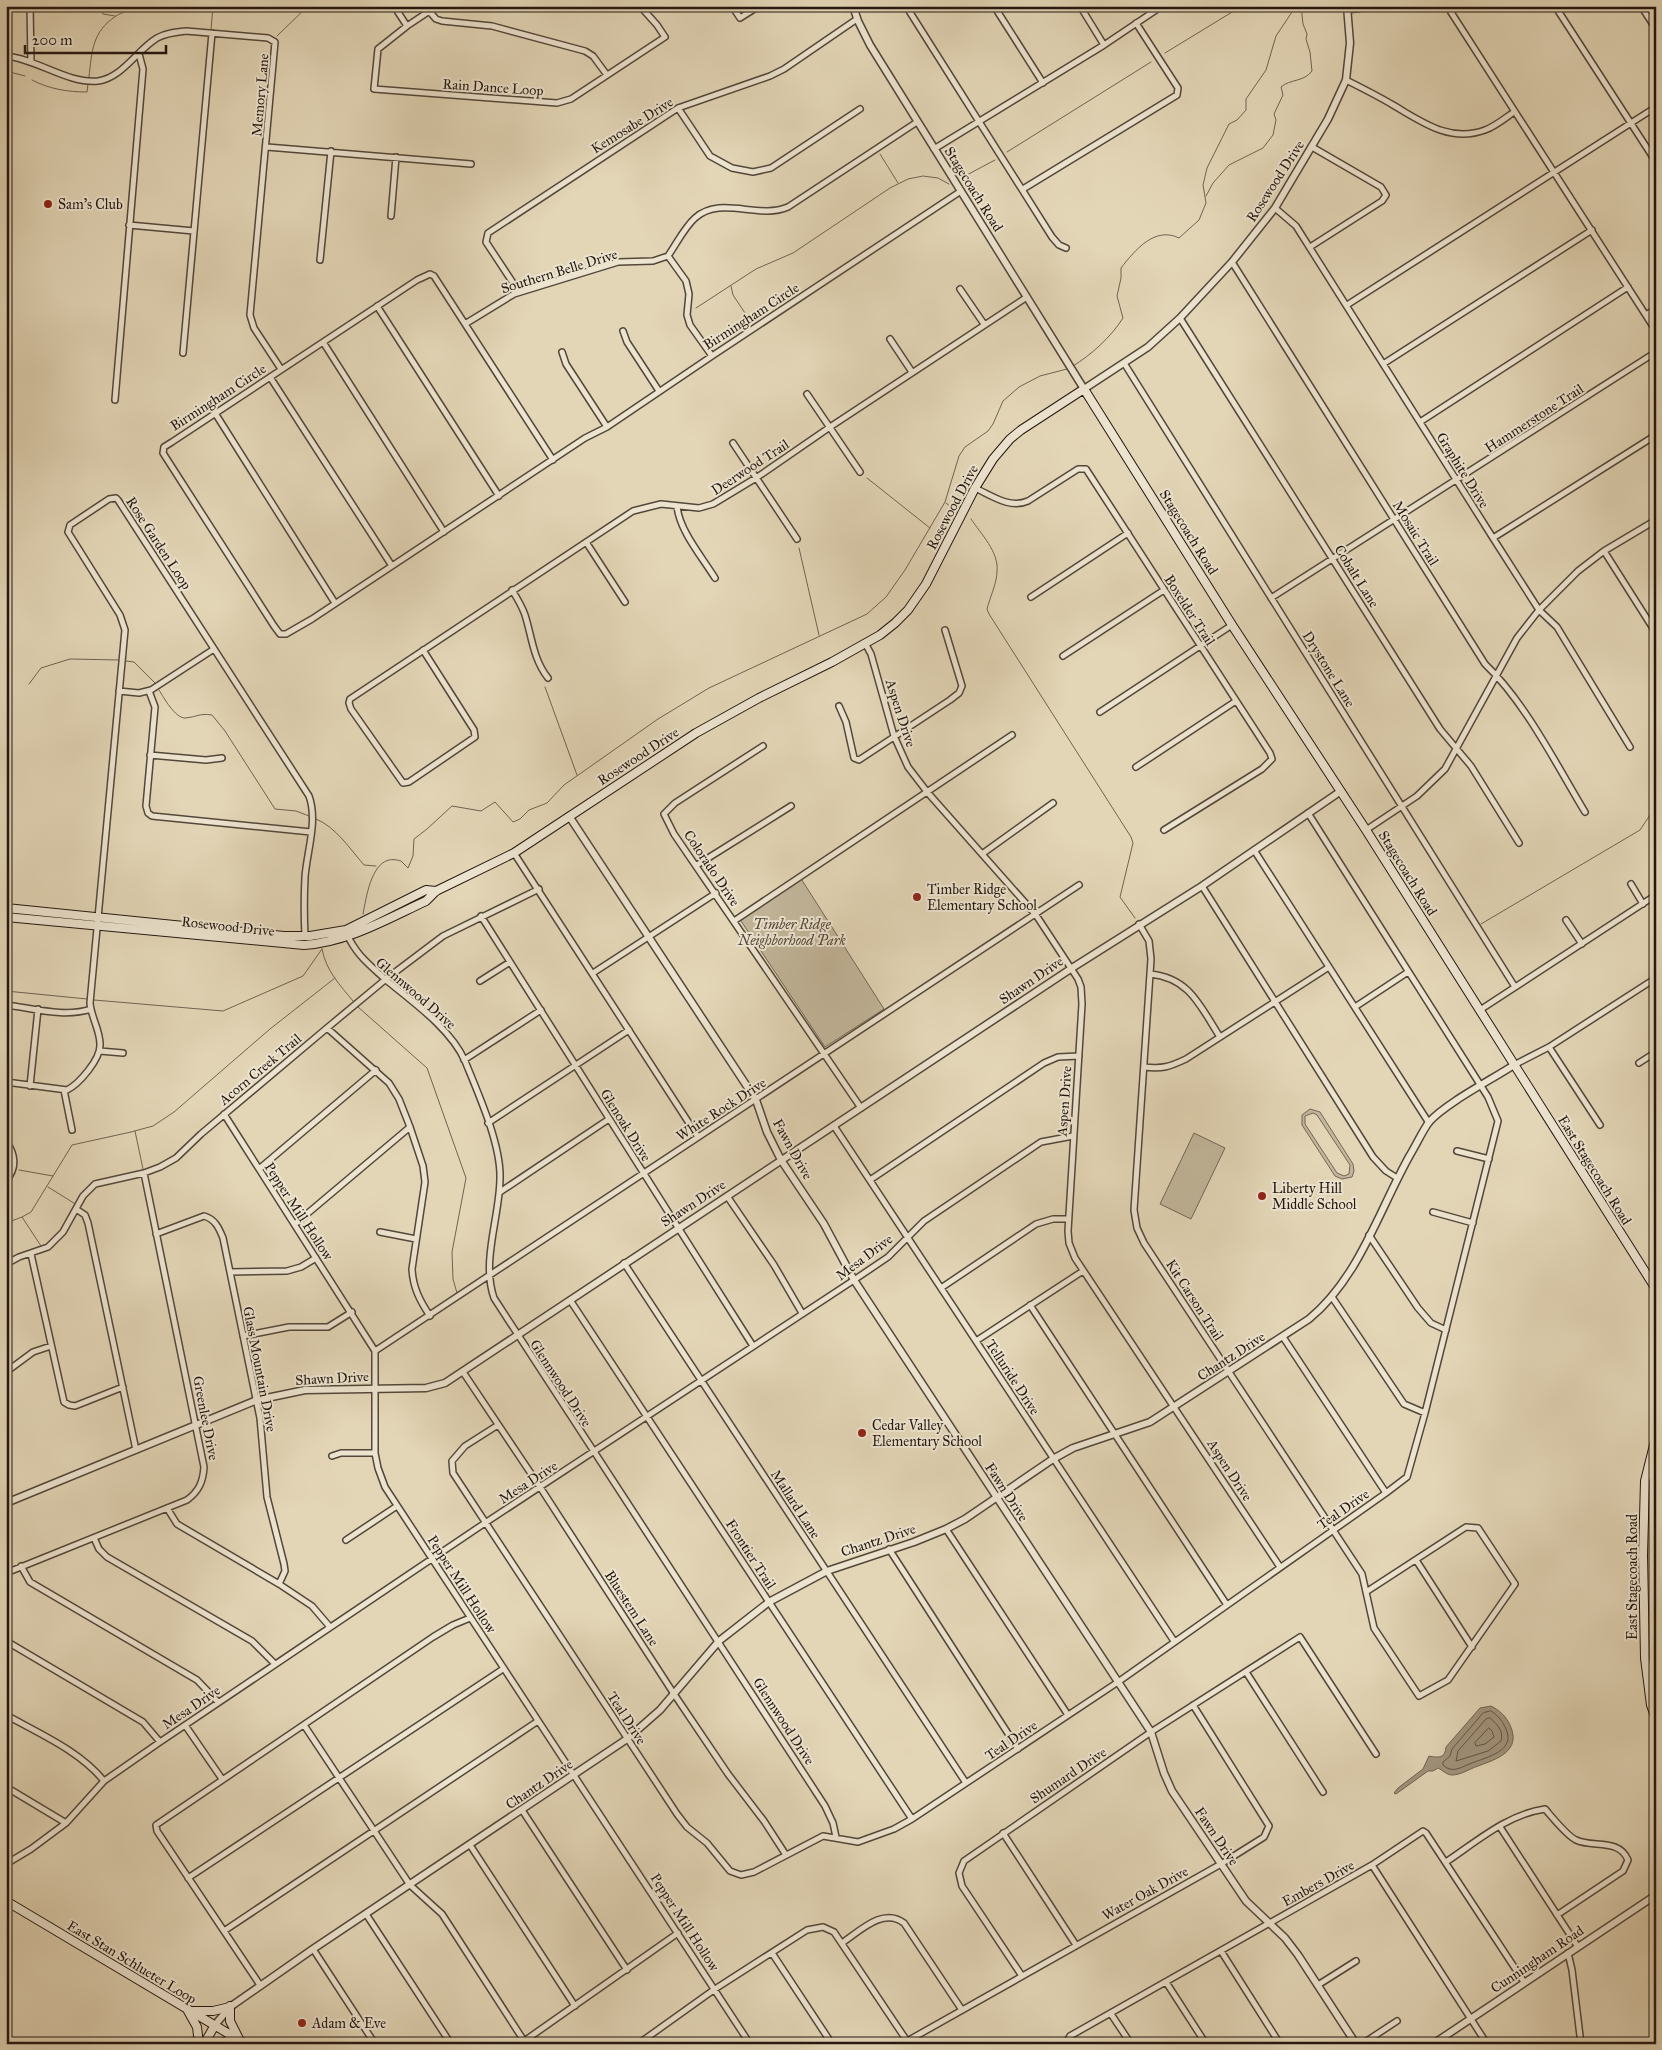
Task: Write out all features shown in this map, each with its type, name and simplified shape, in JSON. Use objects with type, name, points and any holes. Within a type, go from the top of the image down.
[{"type":"main road","name":"Rosewood Drive","points":[[6,917],[304,945],[323,944],[426,900],[436,891],[514,853],[715,722],[865,644],[895,623],[918,598],[975,488],[993,459],[1010,439],[1084,389]]},
{"type":"main road","name":"Stagecoach Road","points":[[1084,389],[1232,625],[1366,830],[1514,1065]]},
{"type":"main road","name":"Rosewood Drive","points":[[6,908],[284,936],[305,936],[336,932],[347,933]]},
{"type":"main road","name":"East Stagecoach Road","points":[[1514,1065],[1656,1289]]},
{"type":"main road","name":"East Stagecoach Road","points":[[1656,1437],[1645,1481],[1643,1555],[1645,1658],[1651,1705],[1656,1719]]},
{"type":"main road","name":"East Stan Schlueter Loop","points":[[6,1901],[243,2042]]},
{"type":"main road","points":[[188,2010],[201,2012],[230,2006],[230,2021],[243,2042]]},
{"type":"main road","points":[[188,2010],[197,2027],[199,2044]]},
{"type":"main road","points":[[204,2044],[215,2025]]},
{"type":"main road","points":[[217,2044],[227,2041],[243,2042]]},
{"type":"street","points":[[30,6],[31,62]]},
{"type":"street","points":[[394,6],[407,26]]},
{"type":"street","name":"Rain Dance Loop","points":[[437,6],[407,26],[378,49],[374,90],[557,103],[572,99],[665,37],[640,6]]},
{"type":"street","points":[[732,6],[740,18],[759,6]]},
{"type":"street","name":"Stagecoach Road","points":[[854,6],[857,19],[870,45],[1084,389]]},
{"type":"street","points":[[906,6],[1052,237],[1059,245],[1066,248]]},
{"type":"street","points":[[994,6],[1043,83]]},
{"type":"street","points":[[1080,6],[1104,45]]},
{"type":"street","points":[[934,149],[1104,45],[1162,6]]},
{"type":"street","points":[[1347,8],[1380,6]]},
{"type":"street","points":[[1447,6],[1656,330]]},
{"type":"street","points":[[1555,6],[1656,162]]},
{"type":"street","points":[[1641,6],[1656,30]]},
{"type":"street","name":"Rosewood Drive","points":[[1084,389],[1148,347],[1180,318],[1232,262],[1275,208],[1338,102],[1346,80],[1350,43],[1347,8]]},
{"type":"street","points":[[429,11],[436,19],[442,22],[492,26],[585,51],[593,56],[608,74]]},
{"type":"street","name":"Kemosabe Drive","points":[[519,292],[486,242],[488,233],[678,108],[776,72],[857,19]]},
{"type":"street","points":[[1023,189],[1177,95],[1178,88],[1136,23]]},
{"type":"street","name":"Memory Lane","points":[[6,56],[31,62],[83,80],[96,81],[112,76],[156,39],[166,34],[186,31],[268,38],[275,42],[267,146],[250,315],[254,328],[281,370]]},
{"type":"street","points":[[183,353],[212,33]]},
{"type":"street","points":[[115,400],[144,69],[139,54]]},
{"type":"street","points":[[1346,80],[1371,92],[1432,128],[1445,133],[1458,135],[1484,131],[1514,112]]},
{"type":"street","points":[[1347,304],[1656,107]]},
{"type":"street","points":[[678,108],[710,156],[732,168],[753,172],[771,168],[860,109]]},
{"type":"street","points":[[712,356],[690,325],[687,315],[689,294],[686,280],[668,256],[687,228],[704,212],[710,209],[723,208],[768,212],[788,207],[917,122]]},
{"type":"street","points":[[267,146],[471,164]]},
{"type":"street","points":[[1310,247],[1382,201],[1386,195],[1381,187],[1312,148]]},
{"type":"street","points":[[320,260],[331,151]]},
{"type":"street","points":[[391,216],[396,156]]},
{"type":"street","name":"Birmingham Circle","points":[[552,460],[434,276],[430,274],[417,280],[377,306],[164,447],[163,453],[280,634],[286,634],[499,496],[585,438],[607,427],[961,191]]},
{"type":"street","name":"Graphite Drive","points":[[1275,208],[1296,226],[1310,247],[1539,610],[1556,627],[1630,747]]},
{"type":"street","points":[[129,225],[194,231]]},
{"type":"street","points":[[1383,364],[1592,230]]},
{"type":"street","name":"Southern Belle Drive","points":[[465,324],[507,296],[618,262],[653,261],[668,256]]},
{"type":"street","name":"Mosaic Trail","points":[[1232,262],[1485,664],[1497,675],[1517,700],[1585,812]]},
{"type":"street","points":[[1420,422],[1628,287]]},
{"type":"street","points":[[960,289],[984,324]]},
{"type":"street","name":"Deerwood Trail","points":[[423,650],[474,730],[475,737],[409,782],[403,783],[349,703],[350,699],[512,590],[640,508],[661,504],[699,508],[713,504],[756,478],[1027,296]]},
{"type":"street","points":[[377,306],[499,496]]},
{"type":"street","points":[[1646,315],[1656,309]]},
{"type":"street","name":"Cobalt Lane","points":[[1180,318],[1440,729],[1471,766],[1519,843]]},
{"type":"street","points":[[623,331],[627,342],[659,391]]},
{"type":"street","points":[[890,339],[912,372]]},
{"type":"street","points":[[322,342],[444,532]]},
{"type":"street","points":[[562,352],[566,364],[607,427]]},
{"type":"street","name":"Hammerstone Trail","points":[[1271,598],[1457,481],[1656,352]]},
{"type":"street","name":"Drystone Lane","points":[[1124,363],[1515,987]]},
{"type":"street","points":[[270,377],[392,566]]},
{"type":"street","points":[[807,394],[860,472]]},
{"type":"street","points":[[215,413],[335,603]]},
{"type":"street","points":[[1493,538],[1656,435]]},
{"type":"street","points":[[733,443],[797,539]]},
{"type":"street","name":"Boxelder Trail","points":[[975,488],[1002,501],[1020,505],[1078,469],[1086,469],[1270,753],[1272,759],[1269,764],[1164,830]]},
{"type":"street","name":"Rose Garden Loop","points":[[91,1010],[125,637],[124,624],[68,532],[70,525],[109,499],[116,498],[118,500],[309,796],[313,815],[304,906],[305,936]]},
{"type":"street","points":[[677,506],[682,525],[715,578]]},
{"type":"street","points":[[1366,830],[1417,796],[1445,768],[1517,638],[1539,610],[1578,571],[1604,550],[1656,520]]},
{"type":"street","points":[[1031,597],[1128,533]]},
{"type":"street","points":[[586,542],[625,602]]},
{"type":"street","points":[[1604,550],[1656,633]]},
{"type":"street","points":[[512,590],[525,616],[535,657],[548,678]]},
{"type":"street","points":[[1063,656],[1164,590]]},
{"type":"street","points":[[1100,712],[1232,625]]},
{"type":"street","points":[[839,706],[846,722],[854,758],[859,760],[959,693],[962,686],[945,630]]},
{"type":"street","name":"Aspen Drive","points":[[865,644],[871,654],[894,736],[908,767],[928,793],[1036,915],[1078,979],[1082,995],[1068,1219],[1069,1243],[1074,1258],[1280,1567]]},
{"type":"street","points":[[119,691],[139,693],[149,691],[214,649]]},
{"type":"street","points":[[149,691],[155,707],[146,806],[148,813],[152,816],[311,832]]},
{"type":"street","points":[[1136,767],[1236,701]]},
{"type":"street","points":[[734,921],[1012,735]]},
{"type":"street","name":"Colorado Drive","points":[[763,746],[675,803],[664,814],[674,834],[697,865],[860,1108]]},
{"type":"street","points":[[150,755],[206,760],[222,758]]},
{"type":"street","name":"Shawn Drive","points":[[6,1503],[257,1400],[304,1390],[426,1388],[445,1383],[1139,924],[1202,886],[1341,791]]},
{"type":"street","points":[[982,854],[1053,803]]},
{"type":"street","points":[[697,865],[791,806]]},
{"type":"street","name":"Teal Drive","points":[[498,1425],[465,1446],[452,1461],[453,1473],[682,1821],[707,1843],[730,1871],[741,1875],[747,1874],[823,1836],[836,1837],[847,1842],[858,1842],[894,1830],[1118,1682],[1386,1493],[1407,1477],[1425,1413],[1498,1121],[1488,1097],[1308,813]]},
{"type":"street","name":"Fawn Drive","points":[[569,816],[756,1100],[766,1132],[781,1160],[824,1224],[854,1280],[1151,1732],[1164,1773],[1172,1791],[1246,1901],[1298,1955],[1356,2044]]},
{"type":"street","points":[[1254,850],[1429,1123]]},
{"type":"street","points":[[514,853],[698,1138]]},
{"type":"street","points":[[1632,884],[1643,904]]},
{"type":"street","name":"White Rock Drive","points":[[375,1351],[1079,885]]},
{"type":"street","points":[[1202,886],[1373,1157],[1386,1171],[1397,1178]]},
{"type":"street","name":"Acorn Creek Trail","points":[[6,1264],[19,1257],[48,1248],[56,1240],[83,1196],[95,1184],[160,1167],[176,1158],[224,1114],[386,979],[444,936],[481,916],[539,889]]},
{"type":"street","points":[[593,973],[716,893]]},
{"type":"street","points":[[1480,1010],[1656,895]]},
{"type":"street","name":"Glenoak Drive","points":[[481,916],[753,1346]]},
{"type":"street","points":[[1566,920],[1582,944]]},
{"type":"street","name":"Kit Carson Trail","points":[[1139,924],[1146,934],[1150,949],[1150,974],[1134,1210],[1137,1228],[1144,1243],[1362,1574],[1374,1628],[1420,1696],[1448,1680],[1472,1647]]},
{"type":"street","name":"Glennwood Drive","points":[[347,933],[352,946],[364,961],[450,1036],[464,1060],[488,1123],[499,1161],[500,1192],[488,1275],[494,1298],[516,1336],[825,1806],[833,1823],[836,1837]]},
{"type":"street","points":[[480,982],[510,962]]},
{"type":"street","points":[[1144,1067],[1160,1069],[1169,1067],[1186,1058],[1329,967]]},
{"type":"street","points":[[1355,1007],[1408,972]]},
{"type":"street","points":[[1150,974],[1178,981],[1185,987],[1193,995],[1220,1037]]},
{"type":"street","points":[[1514,1065],[1549,1047],[1656,978]]},
{"type":"street","points":[[6,1005],[62,1013],[91,1010],[100,1040],[100,1051],[87,1072],[77,1083],[64,1090],[6,1082]]},
{"type":"street","points":[[30,1086],[38,1009]]},
{"type":"street","points":[[464,1060],[541,1010]]},
{"type":"street","points":[[327,1028],[376,1070],[396,1092],[410,1127],[425,1182],[412,1278],[418,1296],[430,1316]]},
{"type":"street","points":[[488,1123],[629,1030]]},
{"type":"street","points":[[1549,1047],[1600,1125]]},
{"type":"street","points":[[100,1051],[123,1053]]},
{"type":"street","points":[[1639,1063],[1656,1052]]},
{"type":"street","points":[[870,1180],[1044,1063],[1058,1057],[1079,1056]]},
{"type":"street","name":"Chantz Drive","points":[[215,2025],[230,2006],[260,1985],[627,1739],[660,1710],[718,1641],[769,1602],[827,1571],[914,1542],[946,1529],[1053,1459],[1086,1443],[1150,1422],[1175,1408],[1309,1319],[1332,1297],[1348,1275],[1370,1235],[1397,1178],[1429,1123],[1442,1110],[1514,1065]]},
{"type":"street","points":[[259,1169],[376,1070]]},
{"type":"street","points":[[64,1090],[72,1130]]},
{"type":"street","name":"Pepper Mill Hollow","points":[[224,1114],[352,1312],[375,1351],[375,1452],[381,1477],[397,1506],[750,2044]]},
{"type":"street","points":[[500,1192],[609,1119]]},
{"type":"street","name":"Telluride Drive","points":[[834,1126],[1174,1642]]},
{"type":"street","points":[[295,1224],[410,1127]]},
{"type":"street","name":"Mesa Drive","points":[[6,1864],[31,1849],[66,1823],[104,1781],[218,1702],[888,1257],[924,1221],[1041,1142],[1073,1136]]},
{"type":"street","points":[[6,1141],[15,1157],[12,1174],[6,1181]]},
{"type":"street","points":[[1457,1151],[1489,1159]]},
{"type":"street","name":"Greenlee Drive","points":[[6,1573],[187,1500],[199,1489],[202,1482],[204,1467],[144,1172]]},
{"type":"street","points":[[727,1196],[774,1265],[802,1313]]},
{"type":"street","points":[[76,1208],[85,1215],[88,1223],[136,1450]]},
{"type":"street","points":[[1433,1212],[1473,1223]]},
{"type":"street","name":"Glass Mountain Drive","points":[[156,1234],[204,1216],[216,1223],[223,1238],[257,1400],[262,1433],[265,1486],[284,1564],[285,1571],[279,1584]]},
{"type":"street","points":[[941,1288],[1036,1224],[1052,1219],[1068,1219]]},
{"type":"street","points":[[380,1232],[416,1239]]},
{"type":"street","points":[[1370,1235],[1418,1308],[1431,1323],[1446,1330]]},
{"type":"street","points":[[31,1254],[64,1402],[69,1406],[75,1406],[123,1388]]},
{"type":"street","points":[[230,1272],[287,1271],[301,1267],[316,1258]]},
{"type":"street","name":"Mallard Lane","points":[[624,1263],[966,1783]]},
{"type":"street","points":[[976,1341],[1083,1271]]},
{"type":"street","points":[[1332,1297],[1404,1404],[1425,1413]]},
{"type":"street","name":"Frontier Trail","points":[[570,1300],[912,1819]]},
{"type":"street","points":[[1030,1306],[1227,1605]]},
{"type":"street","points":[[243,1336],[289,1328],[328,1327],[352,1312]]},
{"type":"street","points":[[1283,1337],[1386,1493]]},
{"type":"street","points":[[6,1372],[33,1352],[51,1346]]},
{"type":"street","name":"Bluestem Lane","points":[[462,1372],[674,1694],[728,1774],[764,1820],[786,1855]]},
{"type":"street","points":[[332,1456],[342,1453],[375,1452]]},
{"type":"street","points":[[346,1540],[397,1506]]},
{"type":"street","points":[[167,1508],[176,1524],[279,1584],[312,1606],[330,1627]]},
{"type":"street","points":[[1366,1592],[1466,1527],[1478,1528],[1515,1584],[1472,1647],[1416,1560]]},
{"type":"street","points":[[946,1529],[1068,1715]]},
{"type":"street","points":[[94,1538],[99,1549],[107,1556],[252,1641],[275,1664]]},
{"type":"street","points":[[889,1550],[1018,1749]]},
{"type":"street","points":[[21,1566],[30,1582],[196,1680],[218,1702]]},
{"type":"street","points":[[260,1985],[188,1878],[156,1825],[433,1637],[470,1618]]},
{"type":"street","name":"Shumard Drive","points":[[1022,1976],[960,1880],[959,1873],[964,1861],[1151,1732],[1300,1637],[1376,1754]]},
{"type":"street","points":[[6,1641],[143,1722],[160,1742]]},
{"type":"street","points":[[188,1878],[503,1669]]},
{"type":"street","points":[[1246,1672],[1324,1792]]},
{"type":"street","name":"Water Oak Drive","points":[[904,2043],[1076,1944],[1221,1864],[1264,1837],[1269,1826],[1193,1705]]},
{"type":"street","points":[[6,1714],[82,1759],[94,1768],[104,1781]]},
{"type":"street","points":[[224,1931],[538,1721]]},
{"type":"street","points":[[185,1725],[222,1779]]},
{"type":"street","points":[[304,1725],[410,1886],[442,1914],[524,2043],[678,1933]]},
{"type":"street","points":[[6,1788],[66,1823]]},
{"type":"street","points":[[1446,1862],[1500,1827],[1530,1811],[1545,1809],[1575,1840],[1616,1846],[1626,1854],[1628,1860],[1622,1871],[1557,1915]]},
{"type":"street","points":[[522,1810],[627,1970]]},
{"type":"street","points":[[1500,1827],[1578,1947]]},
{"type":"street","name":"Embers Drive","points":[[1065,2044],[1070,2036],[1372,1866],[1423,1831],[1446,1862],[1524,1982]]},
{"type":"street","points":[[1003,1833],[1076,1944]]},
{"type":"street","points":[[470,1845],[576,2006]]},
{"type":"street","points":[[1372,1866],[1487,2044]]},
{"type":"street","name":"Cunningham Road","points":[[1433,2044],[1656,1896]]},
{"type":"street","points":[[366,1914],[451,2044]]},
{"type":"street","points":[[842,1943],[875,1921],[891,1916],[899,1919],[904,1923],[962,2010]]},
{"type":"street","points":[[638,2044],[715,1989],[807,1930],[823,1927],[834,1932],[842,1943],[904,2043]]},
{"type":"street","points":[[313,1949],[375,2044]]},
{"type":"street","points":[[1221,1951],[1280,2044]]},
{"type":"street","points":[[772,1953],[832,2044]]},
{"type":"street","points":[[1568,1953],[1572,1970],[1581,2044]]},
{"type":"street","points":[[1318,1985],[1356,1961]]},
{"type":"street","points":[[1166,1982],[1206,2044]]},
{"type":"street","points":[[1111,2014],[1131,2044]]},
{"type":"street","points":[[1362,2044],[1397,2021]]},
{"type":"green space","name":"Timber Ridge Neighborhood Park","points":[[800,877],[884,1009],[825,1047],[739,918]]},
{"type":"green space","points":[[1310,1109],[1320,1112],[1353,1164],[1354,1171],[1352,1177],[1342,1179],[1335,1176],[1302,1125],[1302,1115]],"holes":[[[1313,1113],[1317,1115],[1350,1165],[1349,1174],[1344,1176],[1337,1173],[1305,1124],[1305,1116]]]},
{"type":"green space","points":[[1194,1133],[1225,1148],[1191,1219],[1160,1204]]},
{"type":"water","points":[[1491,1706],[1506,1719],[1513,1734],[1513,1741],[1506,1753],[1455,1775],[1450,1775],[1438,1768],[1428,1771],[1396,1794],[1394,1793],[1423,1769],[1429,1756],[1439,1757],[1443,1755],[1446,1747],[1480,1708]]},
{"type":"waterway","points":[[99,6],[103,14],[115,16]]},
{"type":"waterway","points":[[89,77],[93,50],[98,35],[108,22],[133,6]]},
{"type":"waterway","points":[[211,30],[213,6]]},
{"type":"waterway","points":[[277,36],[308,6]]},
{"type":"waterway","points":[[1165,53],[1242,6]]},
{"type":"waterway","points":[[1073,366],[1100,345],[1123,318],[1117,296],[1121,268],[1139,247],[1154,237],[1162,235],[1179,238],[1199,220],[1206,203],[1203,185],[1207,168],[1229,124],[1237,120],[1246,110],[1246,99],[1266,70],[1276,36],[1296,6]]},
{"type":"waterway","points":[[1206,196],[1213,183],[1229,165],[1263,148],[1273,135],[1276,120],[1274,114],[1283,95],[1281,87],[1309,75],[1312,71],[1301,6]]},
{"type":"waterway","points":[[1007,152],[1151,62]]},
{"type":"waterway","points":[[6,71],[25,76]]},
{"type":"waterway","points":[[32,80],[52,88],[73,91],[87,92],[88,84]]},
{"type":"waterway","points":[[880,154],[898,183]]},
{"type":"waterway","points":[[963,177],[995,160]]},
{"type":"waterway","points":[[696,308],[756,269],[793,253],[890,188],[908,179],[923,176],[938,178],[949,184]]},
{"type":"waterway","points":[[731,286],[733,295],[751,322]]},
{"type":"waterway","points":[[363,914],[370,882],[378,868],[389,860],[401,861],[408,868],[413,856],[414,839],[452,806],[481,811],[495,802],[513,822],[520,819],[529,810],[547,803],[564,785],[658,719],[709,688],[867,614],[886,597],[905,570],[945,502],[959,456],[965,447],[988,431],[1003,401],[1019,387],[1040,376],[1067,369]]},
{"type":"waterway","points":[[867,478],[930,528]]},
{"type":"waterway","points":[[946,503],[951,507]]},
{"type":"waterway","points":[[971,519],[989,544],[997,564],[996,580],[987,609],[989,614],[1131,837],[1133,843],[1120,897],[1135,918]]},
{"type":"waterway","points":[[799,548],[819,635]]},
{"type":"waterway","points":[[29,684],[41,668],[70,659],[119,660]]},
{"type":"waterway","points":[[126,661],[134,662],[155,683]]},
{"type":"waterway","points":[[545,687],[577,775]]},
{"type":"waterway","points":[[159,690],[170,707],[181,717],[212,715],[225,731],[275,809],[296,811],[309,816]]},
{"type":"waterway","points":[[1481,924],[1640,830],[1656,806]]},
{"type":"waterway","points":[[316,819],[330,827],[364,865],[376,866]]},
{"type":"waterway","points":[[322,949],[330,971],[353,1001]]},
{"type":"waterway","points":[[94,1000],[223,1011],[303,976],[322,949]]},
{"type":"waterway","points":[[41,1246],[22,1217],[31,1212],[72,1145],[153,1126],[174,1112],[270,1029],[335,978]]},
{"type":"waterway","points":[[6,991],[87,999]]},
{"type":"waterway","points":[[358,1007],[427,1068],[466,1178],[452,1252],[453,1279],[457,1293]]},
{"type":"waterway","points":[[135,1131],[143,1169]]},
{"type":"waterway","points":[[19,1170],[53,1176]]},
{"type":"waterway","points":[[48,1187],[77,1205]]},
{"type":"waterway","points":[[6,1223],[22,1217]]},
{"type":"place","name":"Sam's Club","points":[[48,204]]},
{"type":"place","name":"Timber Ridge Elementary School","points":[[917,897]]},
{"type":"place","name":"Liberty Hill Middle School","points":[[1262,1196]]},
{"type":"place","name":"Cedar Valley Elementary School","points":[[862,1433]]},
{"type":"place","name":"Adam & Eve","points":[[302,2023]]}]
